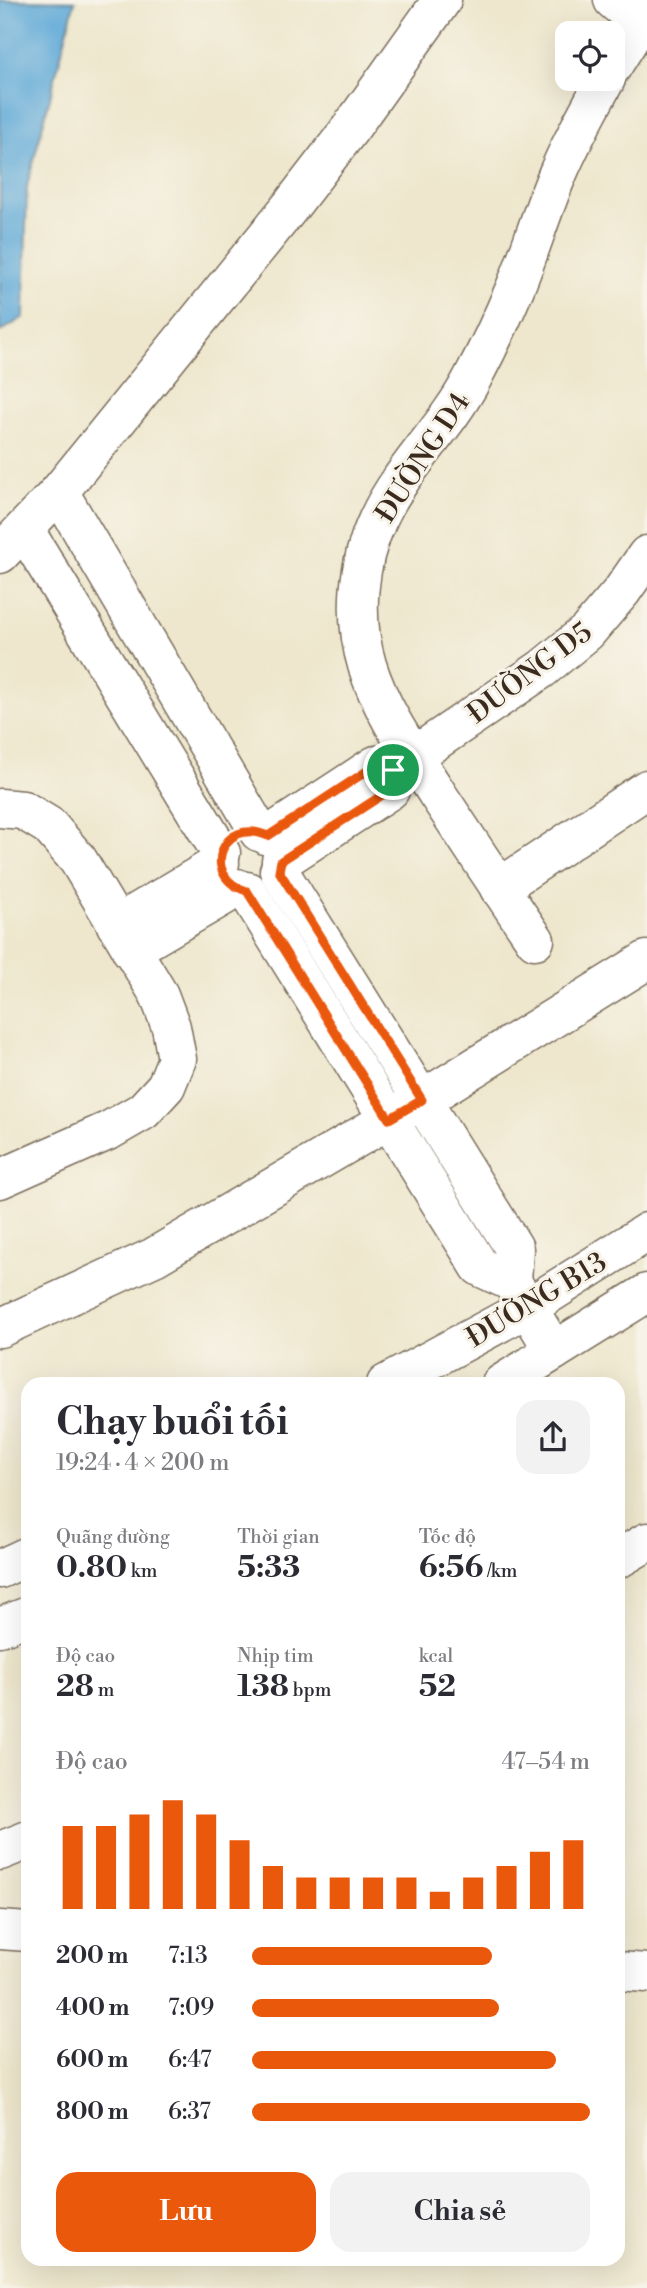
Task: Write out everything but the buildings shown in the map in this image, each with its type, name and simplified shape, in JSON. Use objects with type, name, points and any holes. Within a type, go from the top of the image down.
[{"type":"street","points":[[442,0],[350,129],[290,207],[59,492],[12,541],[231,874],[481,1267],[520,1295],[554,1351]]},
{"type":"street","points":[[625,39],[636,16]]},
{"type":"street","name":"ĐƯỜNG D4","points":[[535,940],[499,888],[403,763],[385,707],[367,667],[360,624],[360,581],[367,549],[377,522],[397,484],[441,426],[475,373],[516,286],[557,175],[600,91]]},
{"type":"street","points":[[59,492],[422,1100],[514,1248],[520,1295]]},
{"type":"street","name":"ĐƯỜNG D5","points":[[403,763],[542,670],[587,632],[622,591],[647,555]]},
{"type":"street","points":[[272,850],[390,790],[403,763]]},
{"type":"street","points":[[499,888],[647,789]]},
{"type":"street","points":[[0,808],[23,810],[49,826],[78,860],[159,995],[171,1027],[177,1059],[166,1086],[143,1111],[110,1130],[0,1179]]},
{"type":"street","points":[[250,831],[272,850],[267,887],[257,891],[231,874],[225,844],[232,837],[250,831]]},
{"type":"street","points":[[123,937],[231,874]]},
{"type":"street","points":[[0,1328],[154,1257],[422,1100],[647,961]]},
{"type":"street","name":"ĐƯỜNG B13","points":[[397,1377],[520,1295],[647,1231]]},
{"type":"street","points":[[512,1377],[647,1293]]},
{"type":"street","points":[[625,1555],[647,1542]]},
{"type":"street","points":[[0,1569],[21,1559]]},
{"type":"street","points":[[0,1628],[21,1619]]},
{"type":"street","points":[[0,1851],[21,1843]]},
{"type":"street","points":[[0,1930],[21,1932]]},
{"type":"street","points":[[625,1971],[647,1973]]},
{"type":"water","points":[[0,0],[75,1],[27,186],[24,317],[0,332]]},
{"type":"route","points":[[376,765],[393,770],[390,790],[281,861],[279,871],[422,1100],[389,1119],[247,891],[229,882],[222,874],[220,863],[225,844],[240,832],[259,832],[268,836],[376,765]]}]
